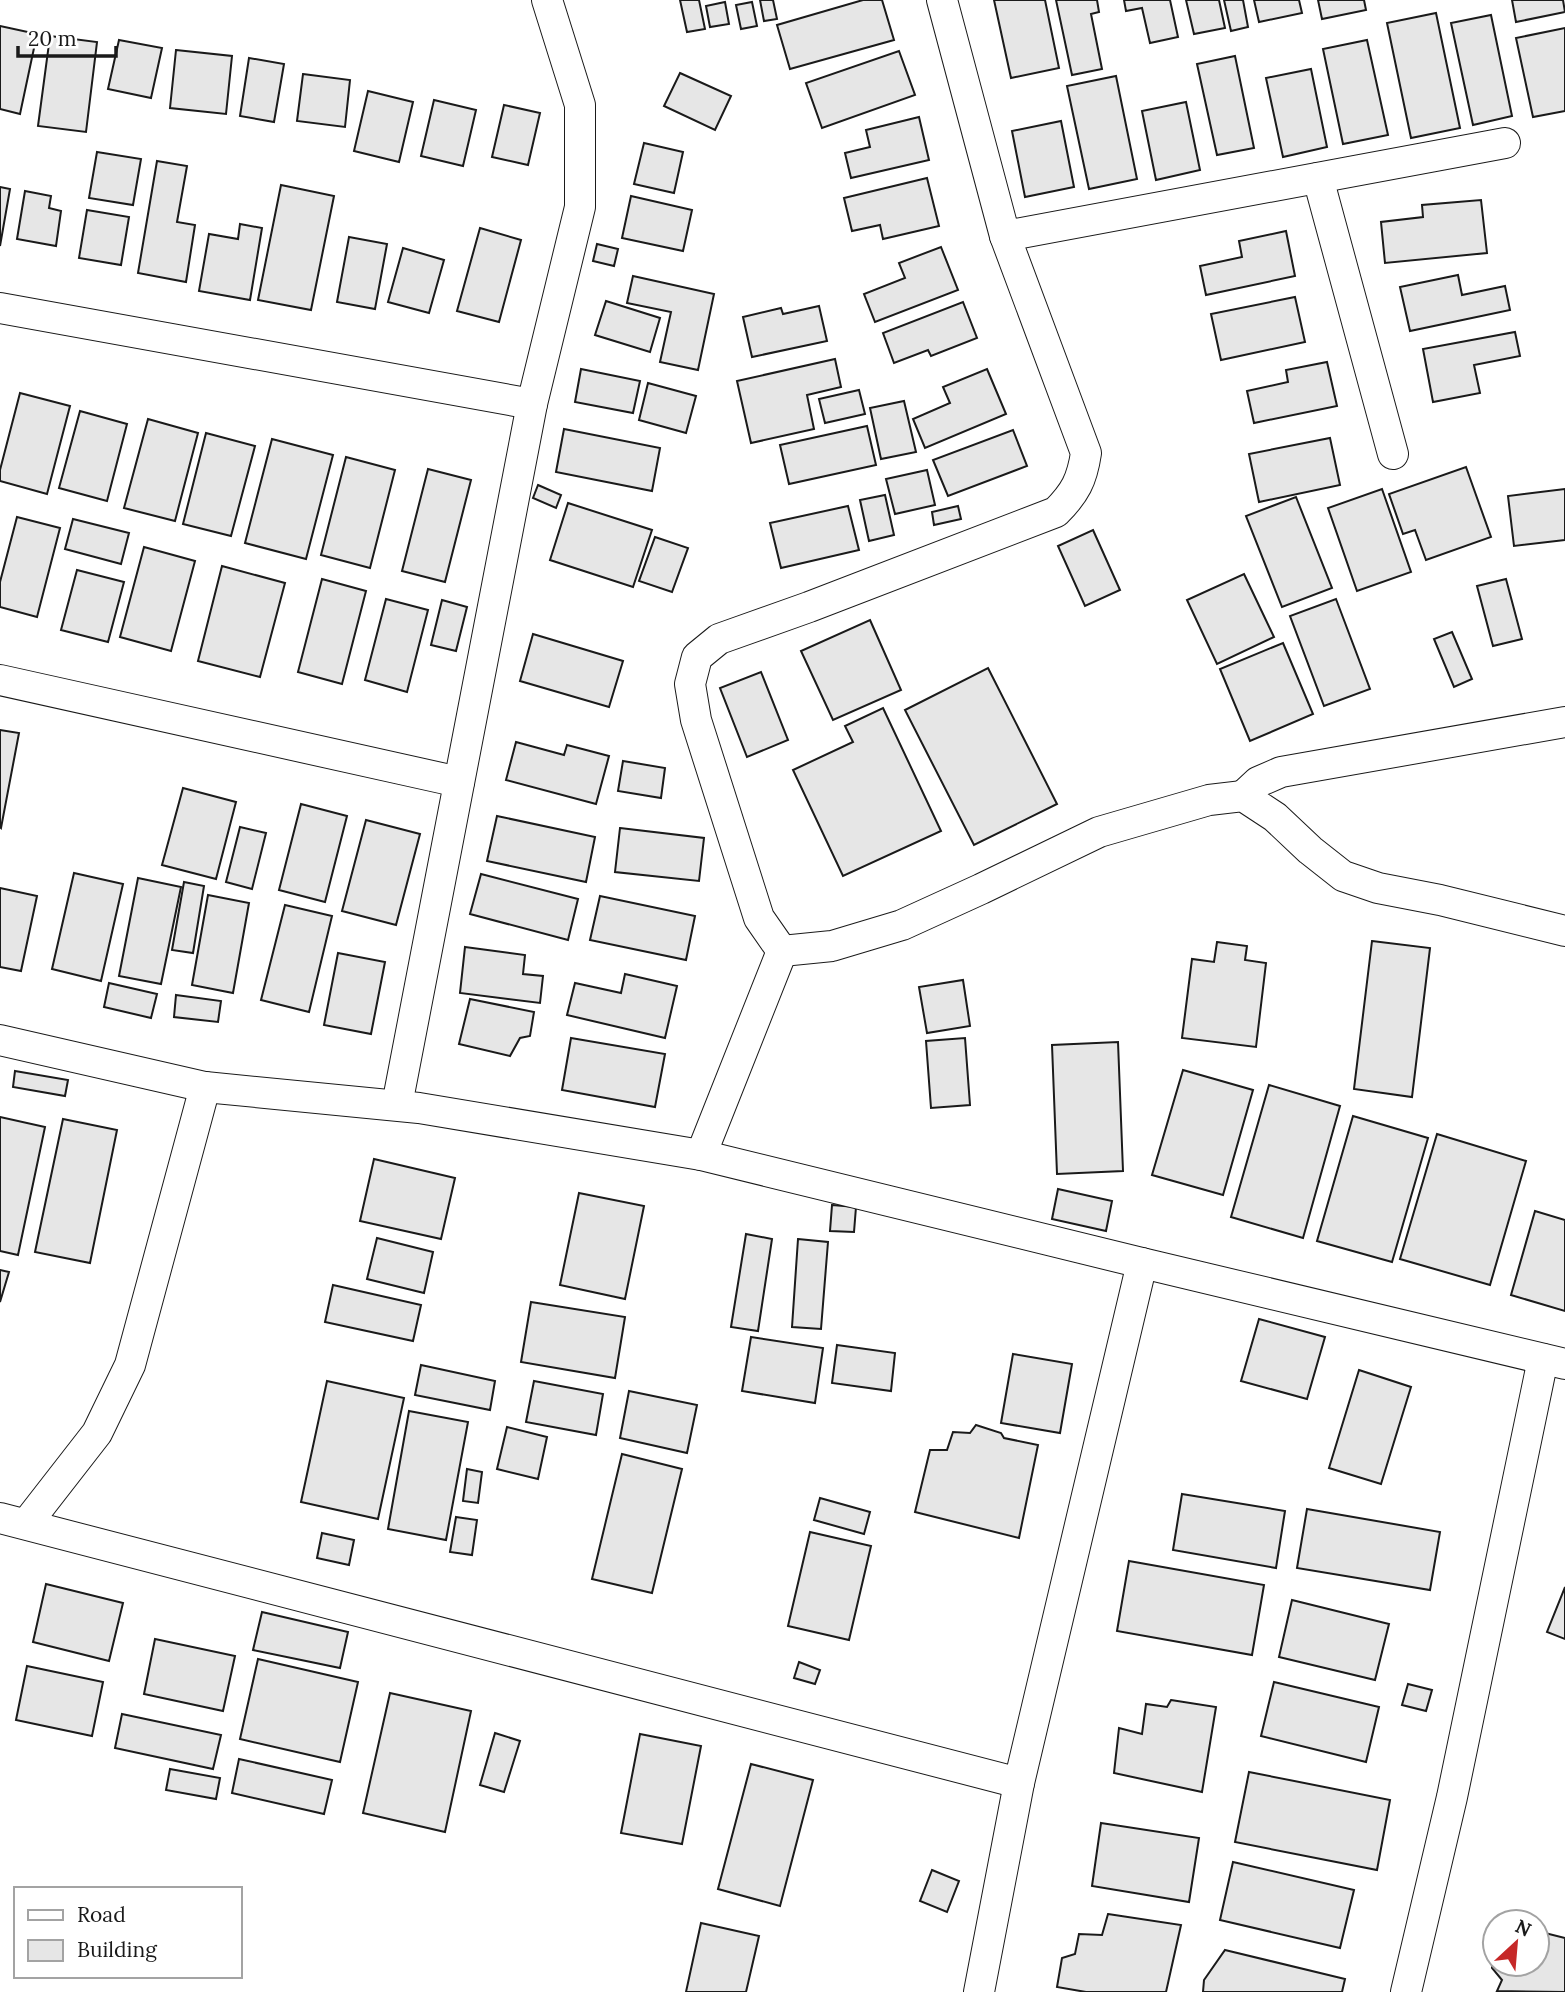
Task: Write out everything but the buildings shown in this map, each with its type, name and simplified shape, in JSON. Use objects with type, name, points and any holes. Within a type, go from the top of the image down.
[{"type":"street","points":[[397,1105],[532,404],[580,207],[580,105],[547,0]]},
{"type":"street","points":[[782,951],[759,918],[696,720],[690,684],[697,657],[719,639],[1056,512],[1082,476],[1086,453],[1005,236],[942,0]]},
{"type":"street","points":[[1005,236],[1505,144]]},
{"type":"street","points":[[1318,178],[1394,454]]},
{"type":"street","points":[[0,308],[532,404]]},
{"type":"street","points":[[0,680],[459,782]]},
{"type":"street","points":[[782,951],[832,946],[902,925],[1099,832],[1209,800],[1244,796],[1258,782],[1281,772],[1565,722]]},
{"type":"street","points":[[1244,796],[1275,817],[1343,876],[1378,888],[1440,900],[1565,931]]},
{"type":"street","points":[[701,1156],[782,951]]},
{"type":"street","points":[[0,1040],[205,1087],[397,1105],[701,1156],[1554,1362],[1405,1992]]},
{"type":"street","points":[[7,1519],[97,1433],[130,1365],[205,1087]]},
{"type":"street","points":[[979,1992],[1019,1783],[1142,1263]]},
{"type":"street","points":[[7,1519],[1019,1783]]}]
